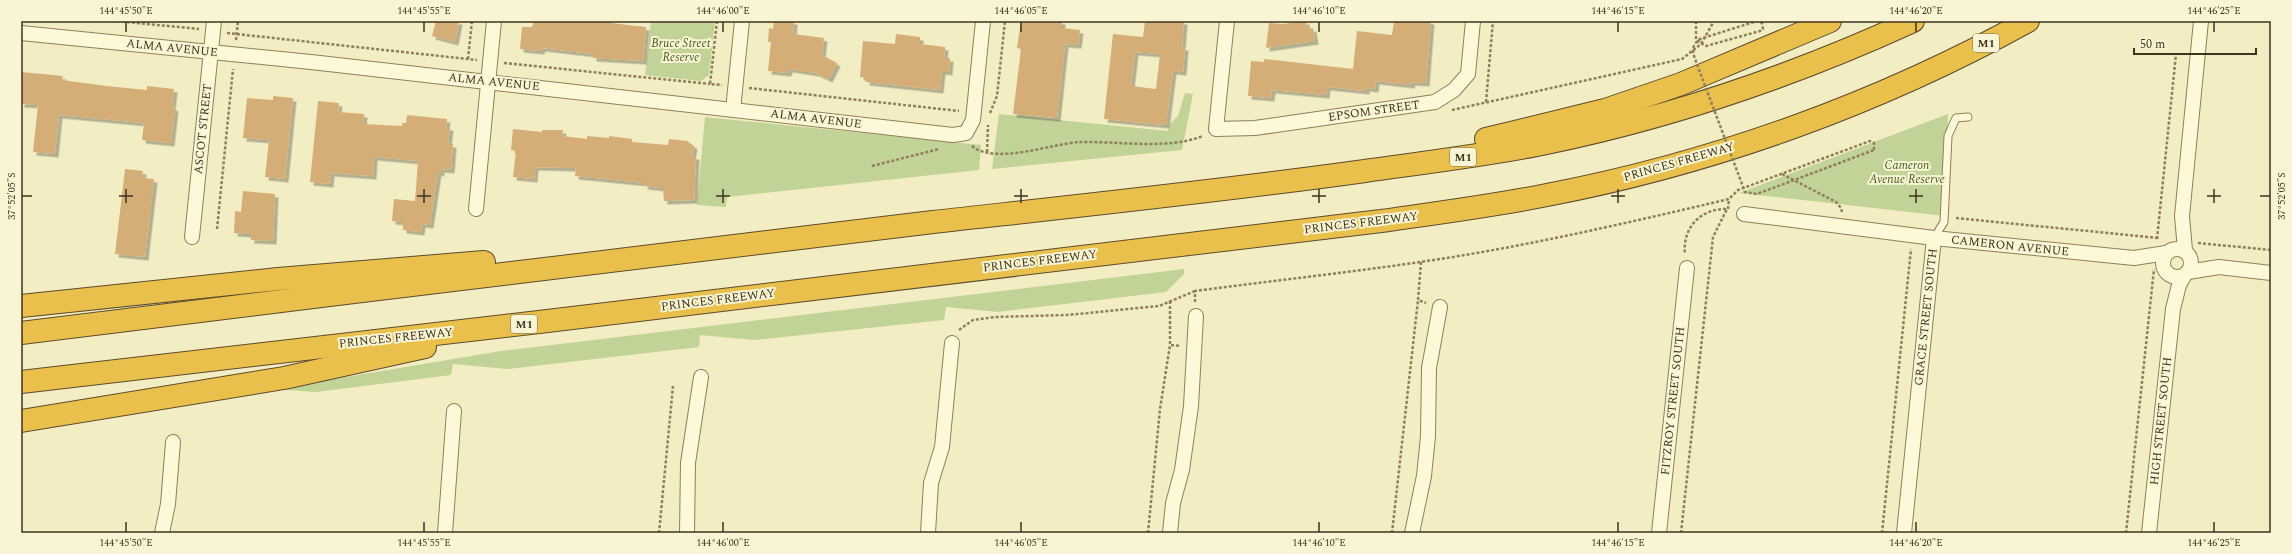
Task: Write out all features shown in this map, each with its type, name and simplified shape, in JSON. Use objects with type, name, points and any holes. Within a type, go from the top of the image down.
[{"type":"highway","points":[[1287,182],[1510,134],[1605,110],[1681,84],[1830,21]]},
{"type":"highway","name":"M1","points":[[21,333],[811,236],[1287,182],[1482,154],[1582,134],[1677,110],[1768,80],[1862,44],[1913,21]]},
{"type":"highway","name":"PRINCES FREEWAY","points":[[21,382],[539,322],[1381,221],[1496,204],[1598,184],[1734,147],[1835,111],[1943,64],[2028,21]]},
{"type":"highway","points":[[1943,64],[2045,21]]},
{"type":"highway","points":[[21,306],[278,279],[811,236]]},
{"type":"highway","points":[[21,421],[284,378],[539,322]]},
{"type":"street","points":[[476,209],[494,21]]},
{"type":"street","points":[[733,110],[742,21]]},
{"type":"street","points":[[967,141],[973,115],[983,21]]},
{"type":"street","name":"EPSOM STREET","points":[[1227,21],[1216,129],[1255,128],[1435,102],[1454,90],[1468,74],[1473,21]]},
{"type":"street","name":"HIGH STREET SOUTH","points":[[2149,533],[2173,309],[2171,256],[2182,216],[2201,21]]},
{"type":"street","name":"ASCOT STREET","points":[[192,237],[214,26]]},
{"type":"street","name":"ALMA AVENUE","points":[[21,34],[235,54],[488,82],[953,135],[967,141]]},
{"type":"street","name":"CAMERON AVENUE","points":[[1744,214],[1934,238],[2134,258],[2171,256]]},
{"type":"street","name":"GRACE STREET SOUTH","points":[[1904,533],[1934,238]]},
{"type":"street","points":[[2219,267],[2174,277],[2171,256],[2219,267],[2271,273]]},
{"type":"street","name":"HIGH STREET SOUTH","points":[[2171,256],[2192,263],[2186,274],[2173,309]]},
{"type":"street","name":"FITZROY STREET SOUTH","points":[[1659,533],[1687,268]]},
{"type":"street","points":[[1412,533],[1424,476],[1428,436],[1429,368],[1440,307]]},
{"type":"street","points":[[1170,533],[1173,503],[1182,470],[1188,425],[1196,316]]},
{"type":"street","points":[[928,533],[931,483],[942,447],[952,343]]},
{"type":"street","points":[[687,533],[688,463],[701,377]]},
{"type":"street","points":[[445,533],[454,411]]},
{"type":"street","points":[[162,533],[168,504],[173,442]]},
{"type":"lane","name":"GRACE STREET SOUTH","points":[[1934,238],[1944,222],[1948,136],[1956,118],[1968,117]]},
{"type":"path","points":[[117,21],[214,26],[237,34],[960,111],[973,115]]},
{"type":"path","points":[[217,229],[238,21]]},
{"type":"path","points":[[468,59],[472,21]]},
{"type":"path","points":[[710,84],[717,21]]},
{"type":"path","points":[[987,152],[988,116],[997,96],[1005,21]]},
{"type":"path","points":[[1486,102],[1493,21]]},
{"type":"path","points":[[952,343],[960,328],[974,320],[995,317],[1067,315],[1159,306],[1170,300],[1195,291],[1421,262],[1531,243],[1729,199],[1738,190],[1782,174],[1792,169],[1870,142],[1873,142],[1876,146],[1875,149],[1872,152],[1757,194],[1745,192],[1703,82],[1693,49],[1694,44],[1696,42],[1700,39],[1757,21],[1762,23],[1763,29],[1760,31],[1706,46],[1699,43],[1696,40],[1696,21]]},
{"type":"path","points":[[1448,110],[1682,59],[1701,44],[1714,21]]},
{"type":"path","points":[[2126,533],[2171,256],[2157,238],[2176,54]]},
{"type":"path","points":[[967,141],[978,151],[1008,153],[1078,142],[1176,142],[1202,136]]},
{"type":"path","points":[[872,166],[947,147]]},
{"type":"path","points":[[1782,174],[1836,202],[1841,208],[1842,212],[1850,213]]},
{"type":"path","points":[[1681,533],[1713,237],[1726,209],[1707,212],[1691,226],[1685,249],[1687,268]]},
{"type":"path","points":[[1944,222],[1952,218],[2157,238],[2171,256]]},
{"type":"path","points":[[1882,533],[1911,247]]},
{"type":"path","points":[[2171,256],[2271,250]]},
{"type":"path","points":[[1392,533],[1421,262]]},
{"type":"path","points":[[1195,291],[1196,316]]},
{"type":"path","points":[[1148,533],[1160,409],[1170,345],[1170,300]]},
{"type":"path","points":[[1418,300],[1440,307]]},
{"type":"path","points":[[1170,345],[1194,348]]},
{"type":"path","points":[[659,533],[672,386]]},
{"type":"green space","name":"Bruce Street Reserve","points":[[651,21],[715,21],[709,75],[701,81],[645,75]]},
{"type":"green space","points":[[1185,93],[1193,94],[1182,150],[992,169],[999,114],[1168,131],[1170,124],[1178,116]]},
{"type":"green space","name":"Cameron Avenue Reserve","points":[[1948,114],[1945,216],[1739,193]]},
{"type":"green space","points":[[705,117],[981,145],[979,170],[727,197],[726,207],[697,205]]},
{"type":"green space","points":[[1184,269],[1184,274],[1166,292],[998,312],[946,307],[944,320],[754,340],[700,335],[699,347],[507,369],[453,364],[451,375],[316,392],[286,390],[328,380],[501,351]]},
{"type":"building","points":[[436,21],[459,21],[455,42],[432,36]]},
{"type":"building","points":[[534,21],[611,21],[611,23],[646,27],[643,61],[593,58],[593,54],[542,48],[541,51],[520,49],[522,27],[532,27]]},
{"type":"building","points":[[774,21],[794,21],[793,34],[824,38],[822,55],[837,63],[829,79],[816,73],[789,69],[788,73],[768,71],[771,42],[768,42],[769,28],[773,29]]},
{"type":"building","points":[[1021,21],[1062,21],[1062,28],[1080,30],[1078,45],[1065,44],[1057,118],[1013,114],[1021,49],[1017,48]]},
{"type":"building","points":[[1145,21],[1184,21],[1182,47],[1185,47],[1183,72],[1173,71],[1166,125],[1104,119],[1113,34],[1143,37]],"holes":[[[1135,52],[1160,54],[1156,89],[1131,86]]]},
{"type":"building","points":[[1306,21],[1307,29],[1313,28],[1315,41],[1266,48],[1269,23],[1283,24]]},
{"type":"building","points":[[1394,21],[1431,21],[1426,83],[1412,82],[1411,85],[1376,81],[1375,89],[1366,88],[1366,91],[1327,87],[1326,95],[1272,90],[1271,98],[1248,96],[1251,61],[1264,62],[1264,59],[1353,69],[1357,31],[1392,35]]},
{"type":"building","points":[[896,34],[920,37],[920,44],[945,47],[944,58],[950,58],[949,72],[942,71],[940,90],[866,82],[867,78],[860,77],[863,41],[895,44]]},
{"type":"building","points":[[21,72],[63,76],[62,80],[106,86],[147,90],[147,86],[174,89],[172,107],[175,108],[171,143],[142,140],[144,123],[59,115],[55,154],[33,152],[38,105],[21,104]]},
{"type":"building","points":[[273,96],[293,98],[285,179],[265,177],[269,140],[243,138],[247,98],[273,100]]},
{"type":"building","points":[[318,101],[339,103],[338,112],[364,114],[363,124],[402,126],[402,123],[406,123],[407,115],[447,119],[446,127],[450,127],[448,144],[453,144],[451,170],[441,169],[441,173],[438,172],[430,225],[422,224],[421,232],[403,230],[403,222],[392,221],[394,199],[415,201],[418,161],[374,157],[373,176],[331,173],[330,184],[310,182]]},
{"type":"building","points":[[513,129],[542,132],[542,130],[563,130],[562,136],[587,139],[587,136],[609,138],[609,136],[632,139],[632,142],[668,145],[669,139],[687,141],[694,146],[692,156],[696,156],[694,200],[664,201],[663,188],[644,186],[645,183],[575,176],[576,168],[535,167],[534,179],[513,177],[516,151],[511,150]]},
{"type":"building","points":[[125,169],[143,171],[142,178],[154,179],[145,257],[115,254]]},
{"type":"building","points":[[243,191],[275,194],[273,241],[251,240],[251,234],[234,233],[235,211],[241,212]]}]
